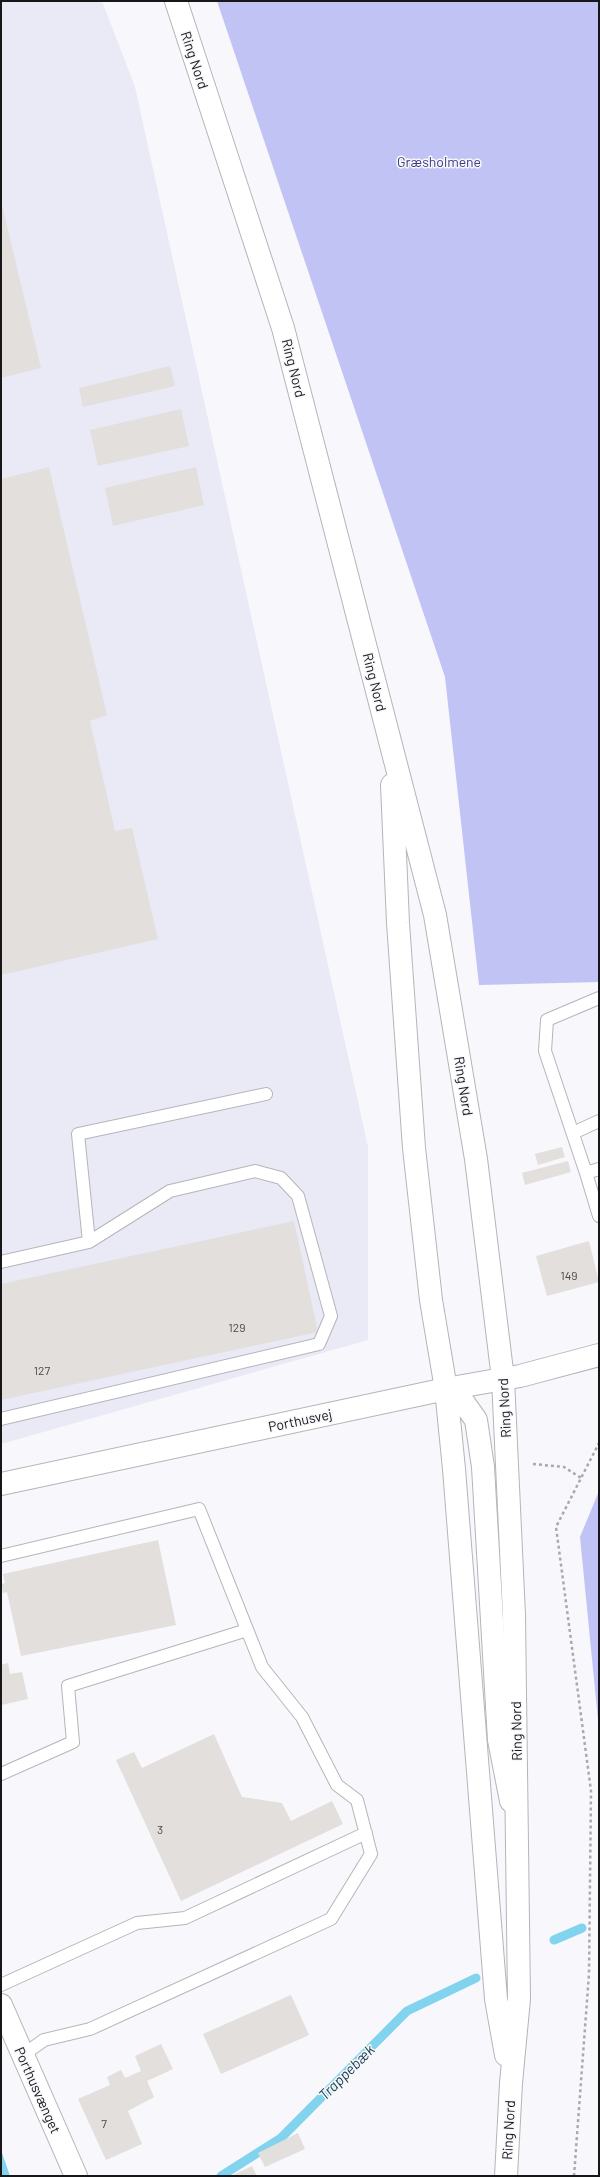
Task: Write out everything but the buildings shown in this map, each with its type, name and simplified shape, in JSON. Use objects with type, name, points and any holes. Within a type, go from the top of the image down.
[{"type":"main road","name":"Ring Nord","points":[[176,1],[283,328],[436,915],[476,1159],[503,1379],[514,1615],[519,1999],[511,2083],[506,2176]]},
{"type":"main road","name":"Ring Nord","points":[[390,742],[398,923],[414,1148],[431,1300],[446,1389],[455,1477],[496,1999],[511,2083]]},
{"type":"main road","name":"Porthusvej","points":[[1,1484],[446,1389],[503,1379],[599,1355]]},
{"type":"main road","points":[[446,1389],[464,1403],[476,1420],[481,1451],[490,1560],[499,1740],[517,1835]]},
{"type":"main road","name":"Porthusvænget","points":[[1,2005],[76,2176]]},
{"type":"lane","points":[[599,998],[547,1020],[545,1051],[599,1216]]},
{"type":"lane","points":[[89,1242],[78,1134],[266,1094]]},
{"type":"lane","points":[[573,1133],[599,1121]]},
{"type":"lane","points":[[586,1173],[599,1169]]},
{"type":"lane","points":[[1,1262],[89,1242],[170,1191],[255,1171],[281,1178],[298,1196],[331,1316],[319,1344],[1,1419]]},
{"type":"lane","points":[[1,1556],[199,1509],[262,1667],[302,1716],[337,1785],[357,1800],[371,1854],[331,1920],[90,2029],[44,2040],[23,2055]]},
{"type":"lane","points":[[1,1774],[73,1742],[68,1686],[247,1630]]},
{"type":"lane","points":[[1,1985],[137,1923],[185,1918],[366,1833]]},
{"type":"path","points":[[574,2176],[589,1974],[591,1791],[556,1527],[599,1443]]},
{"type":"shaded area","points":[[1,1],[102,1],[135,87],[368,1147],[368,1340],[1,1444]]},
{"type":"shaded area","points":[[1,2150],[10,2176],[1,2176]]},
{"type":"green space","name":"Græsholmene","points":[[217,1],[599,1],[599,982],[479,985],[445,677]]},
{"type":"green space","points":[[599,1491],[599,1730],[580,1537]]},
{"type":"waterway","name":"Trappebæk","points":[[554,1940],[582,1928]]},
{"type":"waterway","name":"Trappebæk","points":[[221,2176],[281,2138],[407,2011],[476,1978]]}]
